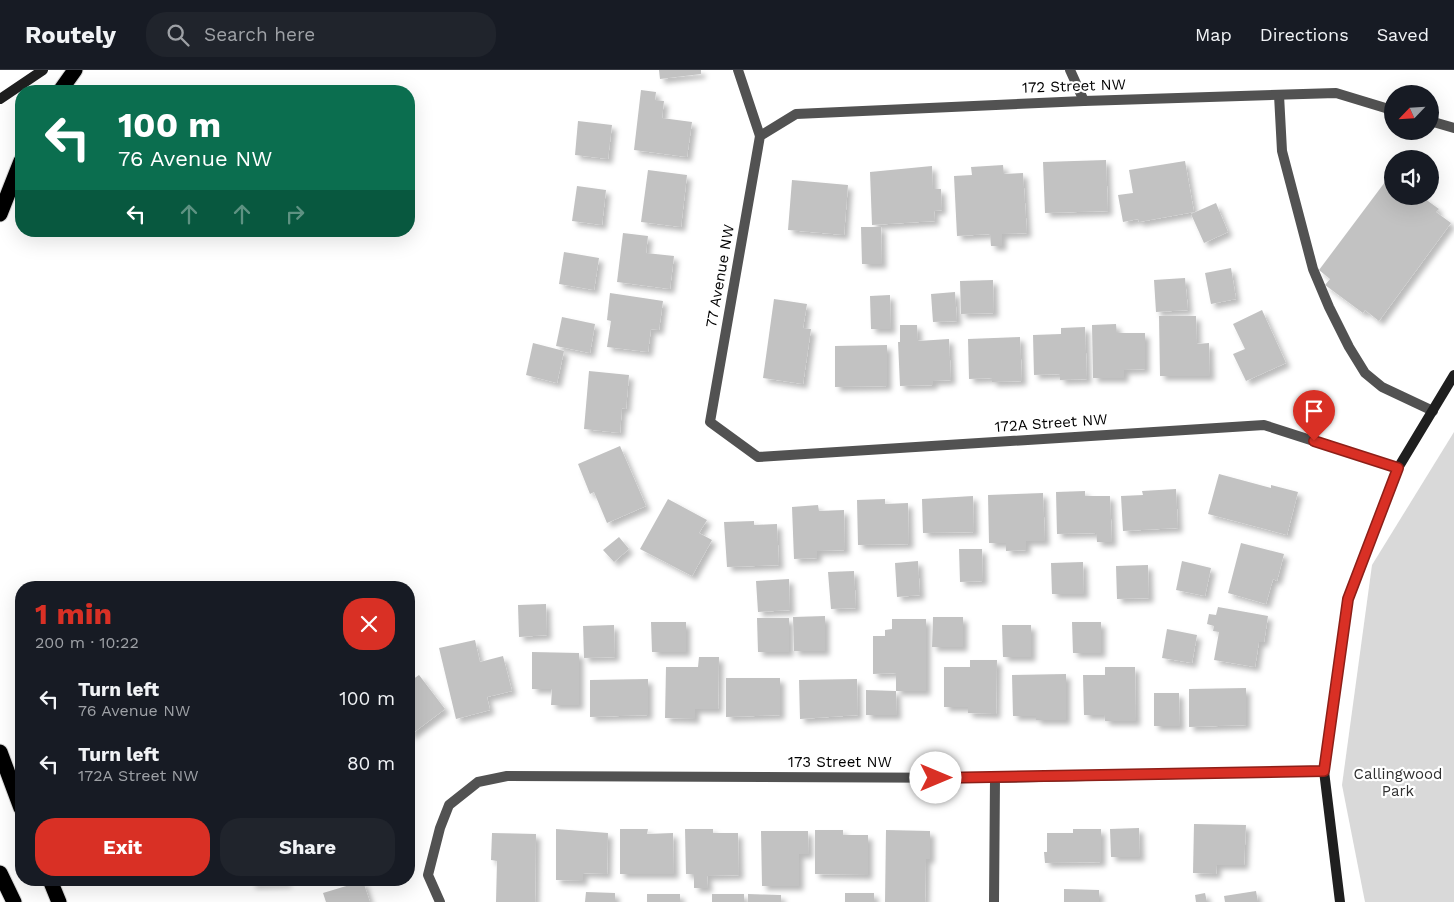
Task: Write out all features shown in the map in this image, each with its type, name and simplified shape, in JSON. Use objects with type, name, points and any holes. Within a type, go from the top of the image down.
[{"type":"highway","points":[[64,85],[75,70]]},
{"type":"highway","points":[[0,214],[15,176]]},
{"type":"highway","points":[[0,752],[15,792]]},
{"type":"highway","points":[[0,873],[14,902]]},
{"type":"highway","points":[[52,886],[59,902]]},
{"type":"street","points":[[21,85],[43,70]]},
{"type":"street","points":[[738,70],[760,136]]},
{"type":"street","points":[[1070,70],[1084,100]]},
{"type":"street","points":[[0,99],[15,89]]},
{"type":"street","name":"172 Street NW","points":[[760,136],[796,114],[1084,100],[1336,93],[1384,108]]},
{"type":"street","points":[[1279,95],[1282,151],[1313,269],[1349,348],[1365,373],[1382,387],[1433,411]]},
{"type":"street","points":[[1439,124],[1454,128]]},
{"type":"street","name":"77 Avenue NW","points":[[710,422],[760,136]]},
{"type":"street","points":[[1340,902],[1324,771],[1348,599],[1398,468],[1454,375]]},
{"type":"street","name":"172A Street NW","points":[[710,422],[758,457],[1264,425],[1398,468]]},
{"type":"street","name":"173 Street NW","points":[[440,902],[428,875],[440,828],[449,805],[478,782],[507,776],[995,778],[1324,771]]},
{"type":"street","points":[[994,902],[995,778]]},
{"type":"green space","name":"Callingwood Park","points":[[1454,432],[1454,902],[1365,902],[1342,785],[1372,565]]},
{"type":"building","points":[[659,70],[701,70],[701,74],[660,79]]},
{"type":"building","points":[[641,90],[656,92],[655,100],[664,101],[662,118],[692,122],[687,157],[634,150]]},
{"type":"building","points":[[578,121],[612,125],[608,159],[575,155]]},
{"type":"building","points":[[1106,160],[1108,211],[1045,213],[1043,162]]},
{"type":"building","points":[[1185,161],[1194,212],[1139,222],[1138,219],[1123,222],[1118,195],[1133,193],[1129,170]]},
{"type":"building","points":[[1003,165],[1004,174],[1023,173],[1027,233],[1002,234],[1002,246],[991,246],[990,234],[957,236],[954,176],[972,175],[971,167]]},
{"type":"building","points":[[932,166],[933,189],[941,189],[942,210],[934,211],[935,221],[872,225],[870,172]]},
{"type":"building","points":[[648,170],[687,175],[681,227],[641,222]]},
{"type":"building","points":[[792,180],[848,185],[844,235],[788,230]]},
{"type":"building","points":[[1384,183],[1384,205],[1433,205],[1439,209],[1436,212],[1451,223],[1379,321],[1365,310],[1363,313],[1325,285],[1330,279],[1319,270]]},
{"type":"building","points":[[577,186],[606,190],[602,225],[572,221]]},
{"type":"building","points":[[1216,203],[1228,232],[1204,243],[1191,214]]},
{"type":"building","points":[[861,227],[881,227],[882,264],[862,264]]},
{"type":"building","points":[[623,233],[648,236],[646,253],[674,256],[670,289],[617,282]]},
{"type":"building","points":[[564,252],[599,258],[594,290],[559,284]]},
{"type":"building","points":[[1231,268],[1236,299],[1211,304],[1205,273]]},
{"type":"building","points":[[1185,278],[1188,310],[1156,312],[1154,280]]},
{"type":"building","points":[[993,280],[994,313],[961,314],[960,281]]},
{"type":"building","points":[[955,292],[957,321],[933,322],[931,294]]},
{"type":"building","points":[[610,293],[663,301],[659,330],[651,329],[648,352],[607,347],[611,321],[607,320]]},
{"type":"building","points":[[890,295],[891,329],[871,329],[870,296]]},
{"type":"building","points":[[774,299],[807,304],[803,328],[811,329],[803,384],[763,378]]},
{"type":"building","points":[[1262,310],[1286,363],[1246,381],[1233,354],[1245,349],[1233,324]]},
{"type":"building","points":[[1159,316],[1196,316],[1197,344],[1209,343],[1210,376],[1160,376]]},
{"type":"building","points":[[562,317],[595,324],[590,353],[556,346]]},
{"type":"building","points":[[1116,324],[1117,333],[1145,333],[1145,369],[1124,370],[1124,378],[1093,378],[1092,325]]},
{"type":"building","points":[[900,325],[917,325],[918,341],[949,339],[951,380],[933,381],[933,385],[900,386],[898,342],[900,342]]},
{"type":"building","points":[[1085,327],[1087,379],[1060,380],[1060,374],[1034,375],[1033,335],[1061,334],[1061,328]]},
{"type":"building","points":[[1020,337],[1022,381],[992,382],[992,378],[969,379],[968,339]]},
{"type":"building","points":[[533,343],[564,351],[557,383],[526,375]]},
{"type":"building","points":[[887,345],[887,386],[835,387],[835,346]]},
{"type":"building","points":[[589,371],[629,375],[626,409],[622,408],[620,433],[584,429]]},
{"type":"building","points":[[620,446],[646,506],[607,523],[594,492],[590,494],[578,464]]},
{"type":"building","points":[[1219,474],[1271,488],[1271,485],[1298,492],[1287,535],[1208,514]]},
{"type":"building","points":[[1176,489],[1178,528],[1123,531],[1121,496],[1143,495],[1142,491]]},
{"type":"building","points":[[1085,491],[1085,496],[1110,496],[1112,542],[1097,542],[1096,533],[1057,534],[1056,492]]},
{"type":"building","points":[[1043,493],[1045,541],[1026,541],[1026,550],[1006,551],[1006,543],[989,543],[988,495]]},
{"type":"building","points":[[973,496],[974,532],[923,533],[922,499]]},
{"type":"building","points":[[668,499],[707,520],[699,533],[712,540],[692,576],[640,549]]},
{"type":"building","points":[[885,499],[885,504],[908,503],[909,544],[858,545],[857,500]]},
{"type":"building","points":[[818,505],[819,511],[844,510],[845,550],[817,551],[817,558],[794,559],[792,507]]},
{"type":"building","points":[[754,521],[754,525],[777,524],[779,565],[727,567],[724,522]]},
{"type":"building","points":[[619,537],[629,549],[614,562],[603,550]]},
{"type":"building","points":[[1241,543],[1284,554],[1277,581],[1273,579],[1266,604],[1228,593]]},
{"type":"building","points":[[959,549],[982,549],[983,581],[960,582]]},
{"type":"building","points":[[918,561],[920,595],[897,597],[895,563]]},
{"type":"building","points":[[1182,561],[1211,568],[1205,596],[1176,590]]},
{"type":"building","points":[[1083,562],[1084,594],[1052,594],[1051,563]]},
{"type":"building","points":[[1148,565],[1149,598],[1117,599],[1116,566]]},
{"type":"building","points":[[854,571],[856,608],[831,609],[828,572]]},
{"type":"building","points":[[789,579],[790,610],[758,612],[756,581]]},
{"type":"building","points":[[546,604],[547,635],[519,637],[518,605]]},
{"type":"building","points":[[1218,607],[1268,616],[1264,642],[1259,642],[1255,667],[1214,660],[1219,632],[1213,631],[1214,626],[1207,624],[1209,614],[1216,615]]},
{"type":"building","points":[[825,616],[825,651],[794,651],[793,617]]},
{"type":"building","points":[[933,617],[963,617],[963,647],[932,647]]},
{"type":"building","points":[[757,618],[789,618],[789,652],[758,652]]},
{"type":"building","points":[[892,619],[926,619],[926,691],[896,691],[896,673],[873,674],[873,636],[885,636],[885,630],[892,629]]},
{"type":"building","points":[[651,622],[686,622],[686,652],[652,652]]},
{"type":"building","points":[[1072,622],[1101,622],[1101,653],[1073,653]]},
{"type":"building","points":[[614,625],[615,657],[584,658],[583,626]]},
{"type":"building","points":[[1002,625],[1031,625],[1031,657],[1003,657]]},
{"type":"building","points":[[1167,629],[1197,635],[1192,663],[1162,658]]},
{"type":"building","points":[[475,640],[480,662],[503,656],[512,691],[487,697],[490,710],[456,719],[439,648]]},
{"type":"building","points":[[532,652],[579,653],[579,705],[551,705],[552,689],[532,689]]},
{"type":"building","points":[[699,657],[719,657],[718,709],[695,709],[695,719],[665,718],[666,667],[698,667]]},
{"type":"building","points":[[970,660],[997,660],[996,714],[968,713],[968,707],[944,707],[944,667],[970,667]]},
{"type":"building","points":[[1105,667],[1135,667],[1136,721],[1105,721],[1104,715],[1084,715],[1083,675],[1105,675]]},
{"type":"building","points":[[1066,674],[1066,720],[1036,720],[1036,716],[1013,716],[1012,675]]},
{"type":"building","points":[[419,675],[445,709],[415,732],[415,678]]},
{"type":"building","points":[[726,678],[780,678],[780,715],[726,717]]},
{"type":"building","points":[[648,679],[648,715],[590,717],[590,680]]},
{"type":"building","points":[[857,679],[858,715],[800,719],[799,680]]},
{"type":"building","points":[[1246,688],[1246,725],[1189,727],[1189,689]]},
{"type":"building","points":[[866,690],[896,691],[897,715],[866,715]]},
{"type":"building","points":[[1154,693],[1179,693],[1180,726],[1154,726]]},
{"type":"building","points":[[1194,824],[1246,825],[1244,865],[1217,865],[1216,874],[1193,873]]},
{"type":"building","points":[[1139,828],[1140,857],[1111,857],[1110,829]]},
{"type":"building","points":[[556,829],[608,833],[607,874],[583,873],[583,881],[556,880]]},
{"type":"building","points":[[620,829],[648,829],[647,834],[673,833],[674,874],[620,874]]},
{"type":"building","points":[[685,829],[713,829],[713,833],[738,833],[739,875],[707,876],[708,888],[694,888],[694,874],[686,874]]},
{"type":"building","points":[[1073,829],[1101,829],[1101,862],[1045,863],[1044,852],[1047,852],[1047,833],[1073,833]]},
{"type":"building","points":[[815,830],[843,830],[843,835],[868,835],[868,875],[815,874]]},
{"type":"building","points":[[886,830],[930,831],[930,859],[926,859],[925,902],[885,902]]},
{"type":"building","points":[[761,831],[808,831],[809,854],[799,854],[799,886],[762,886]]},
{"type":"building","points":[[492,833],[536,834],[535,902],[496,902],[497,861],[491,860]]},
{"type":"building","points":[[346,886],[365,886],[370,902],[326,902],[323,893]]},
{"type":"building","points":[[1064,889],[1099,890],[1099,902],[1064,902]]},
{"type":"building","points":[[1256,891],[1258,902],[1225,902],[1224,896]]},
{"type":"building","points":[[586,892],[615,893],[615,902],[585,902]]},
{"type":"building","points":[[845,893],[874,893],[874,902],[845,902]]},
{"type":"building","points":[[1205,893],[1207,902],[1196,902],[1195,895]]},
{"type":"building","points":[[647,894],[680,894],[680,902],[647,902]]},
{"type":"building","points":[[712,894],[744,894],[744,902],[712,902]]},
{"type":"building","points":[[748,894],[781,895],[781,902],[748,902]]},
{"type":"route","points":[[936,778],[1324,771],[1348,599],[1398,468],[1314,441]]}]
